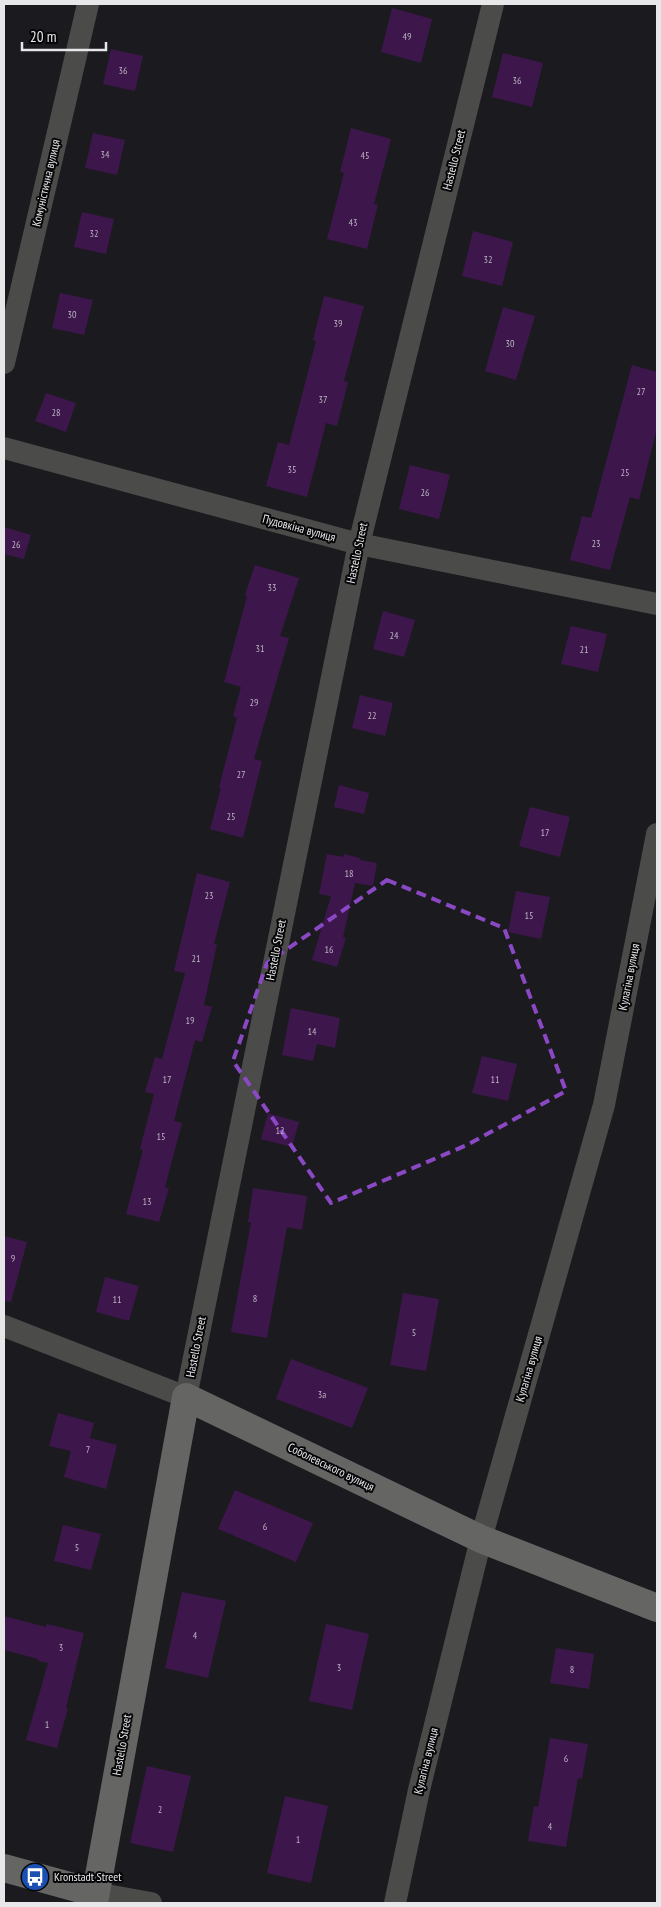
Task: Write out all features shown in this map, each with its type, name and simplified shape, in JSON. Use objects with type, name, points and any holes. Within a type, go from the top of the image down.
[{"type":"street","name":"Комуністична вулиця","points":[[4,363],[88,4]]},
{"type":"street","name":"Hastello Street","points":[[94,1898],[186,1397],[358,544],[493,4]]},
{"type":"street","name":"Пудовкіна вулиця","points":[[4,448],[358,544],[657,604]]},
{"type":"street","name":"Кулагіна вулиця","points":[[395,1903],[419,1790],[481,1539],[604,1105],[657,834]]},
{"type":"street","name":"Соболевського вулиця","points":[[4,1326],[186,1397],[481,1539],[657,1608]]},
{"type":"street","points":[[4,1868],[94,1898],[151,1903]]},
{"type":"highlighted area","points":[[387,880],[504,928],[566,1091],[467,1145],[331,1203],[233,1061],[267,963]]},
{"type":"building","points":[[392,8],[432,19],[421,63],[381,52]]},
{"type":"building","points":[[111,49],[143,56],[135,91],[103,84]]},
{"type":"building","points":[[503,53],[543,63],[532,107],[492,97]]},
{"type":"building","points":[[351,128],[391,139],[374,204],[378,205],[367,249],[327,239],[344,173],[340,172]]},
{"type":"building","points":[[93,133],[125,140],[117,175],[85,168]]},
{"type":"building","points":[[82,212],[114,219],[106,254],[74,247]]},
{"type":"building","points":[[473,231],[513,242],[502,286],[462,276]]},
{"type":"building","points":[[60,293],[93,300],[84,335],[52,328]]},
{"type":"building","points":[[324,296],[364,306],[344,381],[348,382],[337,426],[326,423],[307,497],[266,486],[278,442],[289,445],[316,341],[313,340]]},
{"type":"building","points":[[503,307],[535,316],[516,380],[485,371]]},
{"type":"building","points":[[632,365],[657,372],[657,428],[639,500],[630,497],[610,570],[570,560],[582,516],[591,518]]},
{"type":"building","points":[[46,393],[76,403],[66,432],[35,421]]},
{"type":"building","points":[[410,465],[450,475],[439,519],[399,509]]},
{"type":"building","points":[[4,527],[31,535],[24,559],[4,554]]},
{"type":"building","points":[[255,565],[299,578],[280,636],[289,638],[254,759],[262,761],[243,838],[210,829],[237,718],[233,716],[241,687],[224,682],[247,596],[245,595]]},
{"type":"building","points":[[383,611],[415,620],[404,657],[373,649]]},
{"type":"building","points":[[571,626],[607,634],[598,672],[561,664]]},
{"type":"building","points":[[360,695],[393,703],[385,736],[352,728]]},
{"type":"building","points":[[339,785],[369,793],[364,814],[334,807]]},
{"type":"building","points":[[530,807],[570,817],[560,857],[519,846]]},
{"type":"building","points":[[327,854],[343,857],[344,854],[360,858],[360,860],[377,863],[373,886],[355,883],[343,937],[346,938],[337,967],[312,960],[331,896],[319,894]]},
{"type":"building","points":[[197,873],[230,882],[214,944],[217,944],[204,1005],[212,1007],[202,1042],[195,1040],[174,1121],[182,1123],[165,1187],[169,1188],[159,1222],[126,1214],[143,1150],[140,1149],[154,1094],[145,1092],[155,1057],[162,1059],[185,973],[174,971]]},
{"type":"building","points":[[516,891],[550,897],[541,939],[508,932]]},
{"type":"building","points":[[291,1008],[340,1018],[335,1048],[317,1044],[313,1061],[282,1055]]},
{"type":"building","points":[[482,1056],[517,1064],[508,1101],[472,1093]]},
{"type":"building","points":[[268,1113],[299,1122],[292,1147],[261,1139]]},
{"type":"building","points":[[253,1188],[307,1196],[302,1230],[287,1227],[267,1338],[231,1332],[251,1222],[248,1222]]},
{"type":"building","points":[[4,1236],[27,1242],[11,1302],[4,1301]]},
{"type":"building","points":[[105,1277],[139,1286],[129,1321],[96,1312]]},
{"type":"building","points":[[403,1293],[439,1299],[426,1371],[390,1365]]},
{"type":"building","points":[[291,1359],[368,1388],[352,1428],[276,1399]]},
{"type":"building","points":[[58,1413],[94,1423],[90,1438],[117,1445],[106,1489],[64,1477],[71,1451],[49,1446]]},
{"type":"building","points":[[235,1490],[313,1523],[296,1562],[218,1529]]},
{"type":"building","points":[[63,1525],[101,1534],[91,1570],[54,1561]]},
{"type":"building","points":[[182,1592],[226,1601],[208,1678],[165,1668]]},
{"type":"building","points":[[4,1616],[46,1627],[47,1624],[84,1633],[66,1708],[68,1708],[57,1748],[26,1740],[48,1663],[4,1650]]},
{"type":"building","points":[[326,1624],[369,1634],[352,1710],[309,1701]]},
{"type":"building","points":[[556,1648],[594,1654],[589,1689],[550,1683]]},
{"type":"building","points":[[550,1738],[588,1744],[582,1779],[578,1778],[566,1847],[528,1841],[534,1806],[538,1807]]},
{"type":"building","points":[[147,1766],[191,1776],[173,1852],[130,1843]]},
{"type":"building","points":[[285,1796],[328,1806],[311,1883],[267,1873]]},
{"type":"place","name":"Kronstadt Street","points":[[35,1877]]}]
